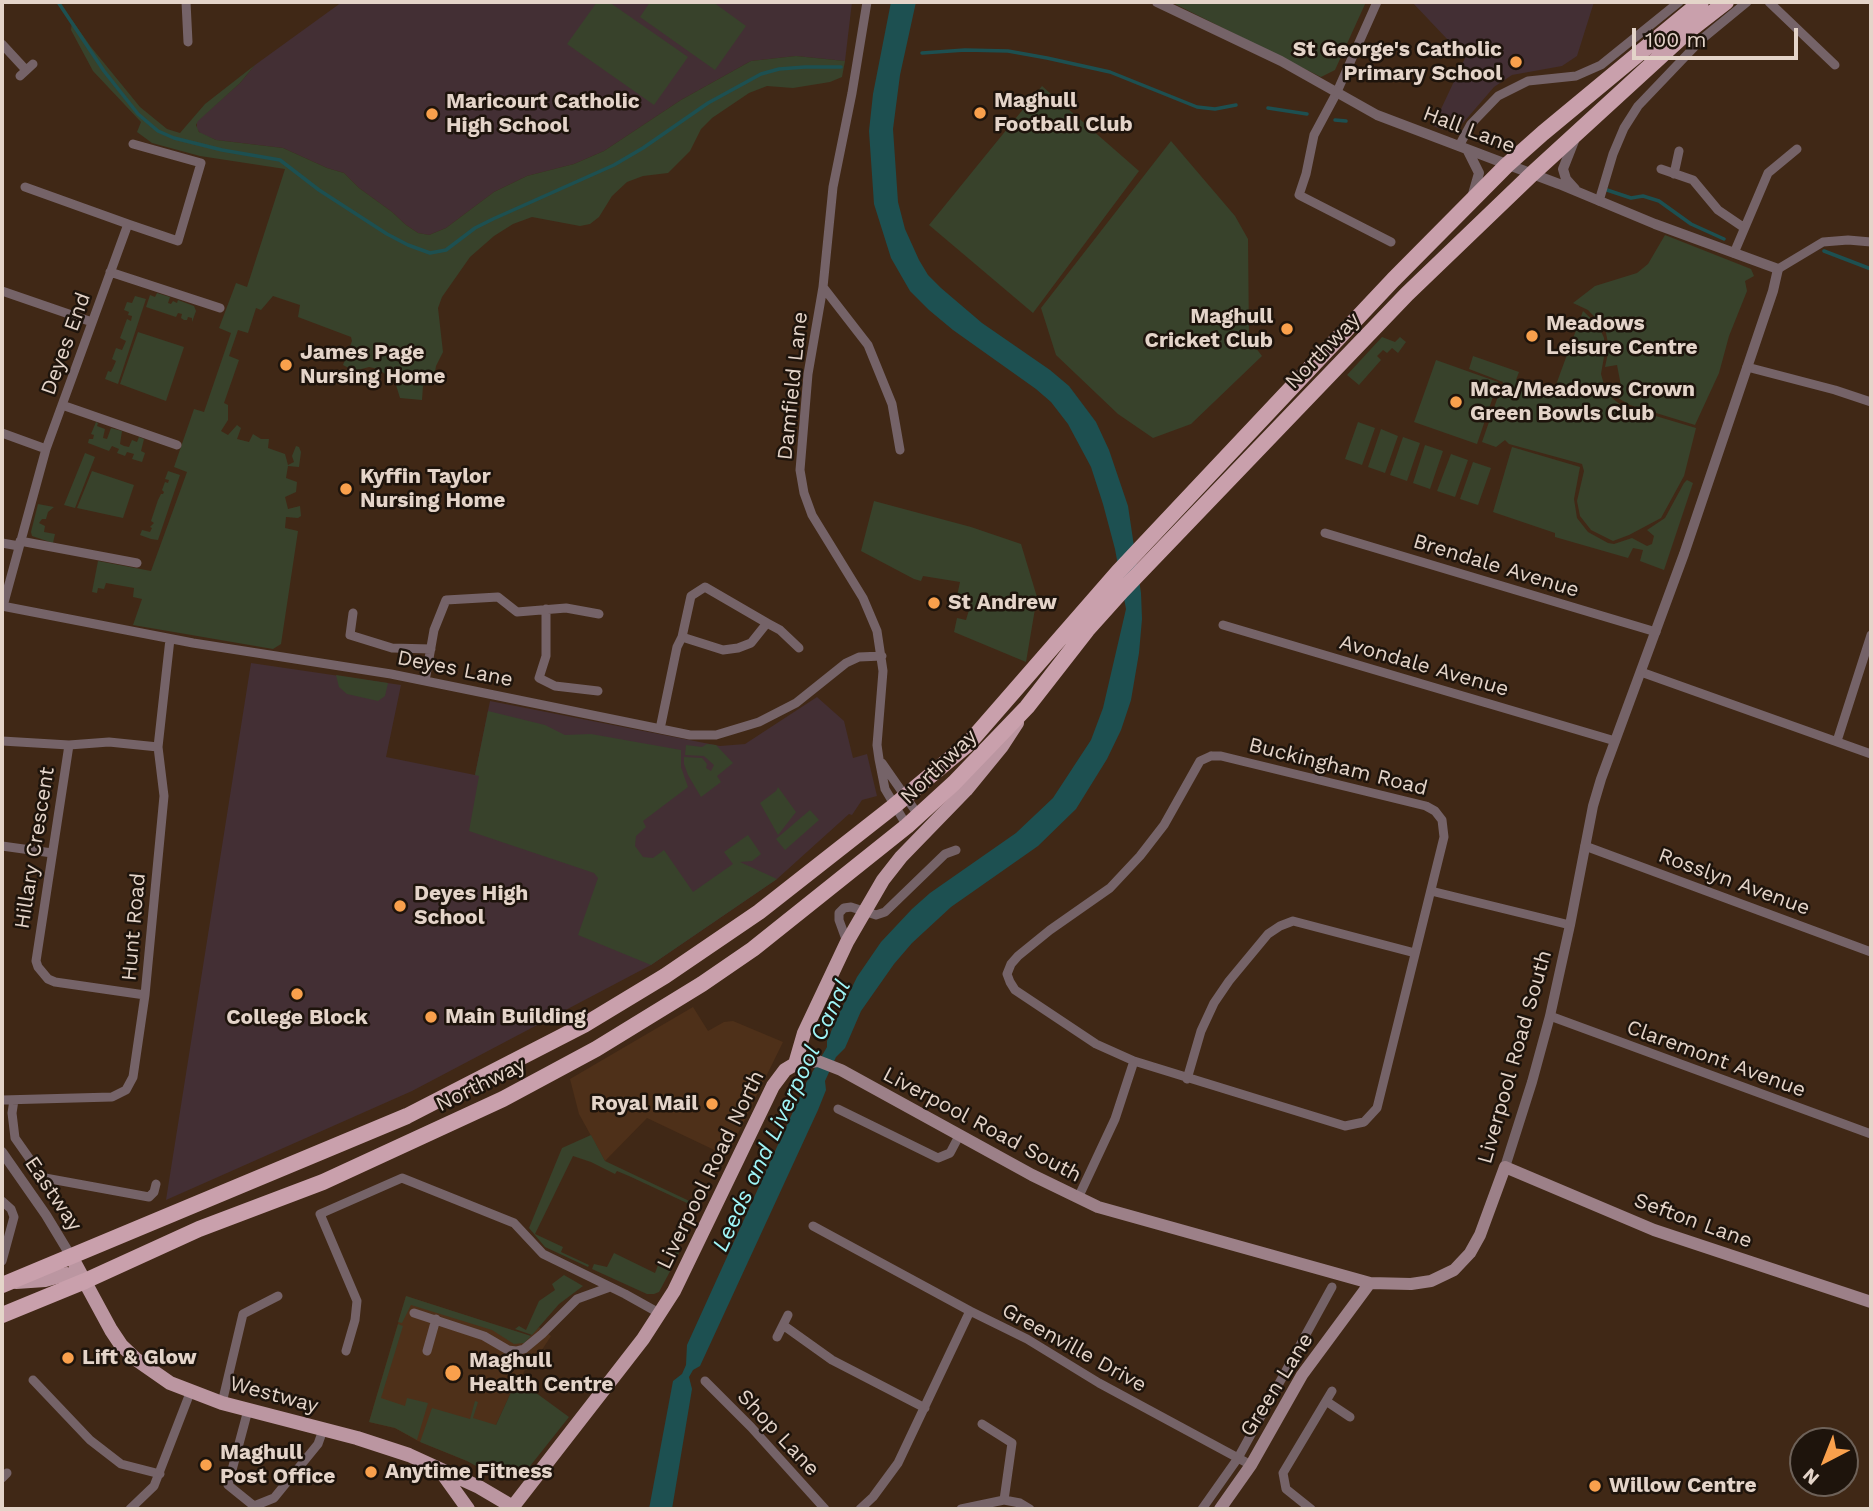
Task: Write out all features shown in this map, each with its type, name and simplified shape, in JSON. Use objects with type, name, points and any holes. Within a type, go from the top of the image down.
[{"type":"highway","name":"Northway","points":[[2,1315],[199,1229],[323,1182],[503,1099],[596,1049],[702,984],[753,949],[907,810],[1118,572],[1393,280],[1507,166],[1701,2]]},
{"type":"highway","name":"Northway","points":[[6,1284],[407,1116],[584,1025],[665,976],[907,810],[954,783],[1027,707],[1087,630],[1146,565],[1406,294],[1686,33],[1726,2]]},
{"type":"main road","name":"Liverpool Road North","points":[[513,1509],[643,1339],[674,1291],[773,1086],[785,1070],[795,1064],[804,1033],[847,942],[883,880],[901,857],[974,781],[1002,746],[1027,707]]},
{"type":"main road","name":"Liverpool Road South","points":[[795,1064],[818,1061],[841,1070],[1078,1198],[1116,1213],[1370,1283],[1431,1281],[1454,1270],[1470,1253],[1480,1235],[1505,1167]]},
{"type":"main road","name":"Sefton Lane","points":[[1505,1167],[1654,1230],[1871,1302]]},
{"type":"main road","name":"Westway","points":[[72,1258],[121,1345],[154,1373],[190,1393],[380,1445],[479,1487],[513,1509]]},
{"type":"main road","points":[[6,1284],[45,1280],[67,1274],[85,1281]]},
{"type":"main road","name":"Green Lane","points":[[1220,1509],[1251,1465],[1302,1375],[1370,1283]]},
{"type":"main road","points":[[438,1468],[468,1509]]},
{"type":"street","points":[[186,2],[188,41]]},
{"type":"street","name":"Damfield Lane","points":[[866,2],[852,93],[833,187],[823,287],[808,374],[800,470],[811,515],[863,598],[877,631],[882,656],[878,759],[907,810]]},
{"type":"street","name":"Hall Lane","points":[[1157,2],[1281,61],[1377,115],[1778,269]]},
{"type":"street","points":[[1377,2],[1336,94],[1314,135],[1299,195],[1391,242]]},
{"type":"street","points":[[1465,208],[1478,184],[1479,173],[1476,164],[1463,148],[1471,124],[1498,96],[1528,80],[1576,76],[1601,65],[1678,2]]},
{"type":"street","points":[[1599,201],[1613,154],[1624,128],[1638,106],[1702,39],[1747,2]]},
{"type":"street","points":[[1769,2],[1836,65]]},
{"type":"street","points":[[175,24],[187,24]]},
{"type":"street","points":[[2,44],[27,70]]},
{"type":"street","points":[[1580,130],[1563,169],[1566,179],[1580,193]]},
{"type":"street","points":[[25,187],[178,240],[201,163],[133,144]]},
{"type":"street","points":[[1734,253],[1768,173],[1797,149]]},
{"type":"street","points":[[1674,174],[1679,151]]},
{"type":"street","points":[[1661,169],[1693,180],[1718,210],[1743,227]]},
{"type":"street","name":"Deyes End","points":[[2,606],[46,449],[128,224]]},
{"type":"street","points":[[1778,269],[1823,242],[1871,242]]},
{"type":"street","name":"Liverpool Road South","points":[[1505,1167],[1549,1016],[1570,925],[1592,806],[1656,632],[1773,291],[1778,269]]},
{"type":"street","points":[[110,272],[220,308]]},
{"type":"street","points":[[823,287],[868,345],[892,404],[900,450]]},
{"type":"street","points":[[2,291],[92,322]]},
{"type":"street","points":[[1747,367],[1871,402]]},
{"type":"street","points":[[62,405],[177,445]]},
{"type":"street","points":[[2,433],[46,449]]},
{"type":"street","name":"Brendale Avenue","points":[[1325,533],[1656,632]]},
{"type":"street","points":[[2,543],[137,563]]},
{"type":"street","points":[[660,729],[691,596],[705,587],[780,630],[799,648]]},
{"type":"street","points":[[425,681],[434,630],[446,600],[498,597],[517,612],[566,608],[598,614]]},
{"type":"street","name":"Deyes Lane","points":[[2,606],[170,639],[425,681],[690,735],[716,736],[775,715],[796,703],[846,663],[859,657],[882,656]]},
{"type":"street","points":[[546,609],[546,656],[539,678],[555,686],[598,691]]},
{"type":"street","points":[[353,613],[350,635],[392,648],[431,649]]},
{"type":"street","points":[[682,637],[723,650],[738,648],[751,643],[767,623]]},
{"type":"street","name":"Avondale Avenue","points":[[1223,625],[1615,741]]},
{"type":"street","points":[[1837,741],[1871,635]]},
{"type":"street","name":"Hunt Road","points":[[2,1100],[112,1097],[125,1090],[133,1077],[145,995],[164,796],[158,747],[170,639]]},
{"type":"street","points":[[1641,671],[1871,754]]},
{"type":"street","points":[[2,741],[69,745],[109,742],[158,747]]},
{"type":"street","name":"Hillary Crescent","points":[[69,745],[36,961],[43,974],[55,982],[145,995]]},
{"type":"street","name":"Buckingham Road","points":[[1211,756],[1221,756],[1426,806],[1435,811],[1444,827],[1444,837],[1415,953],[1377,1108],[1364,1122],[1345,1126],[1133,1061],[1096,1044],[1025,997],[1015,990],[1007,974],[1018,956],[1110,888],[1140,856],[1164,825],[1200,761],[1211,756]]},
{"type":"street","points":[[2,846],[52,853]]},
{"type":"street","name":"Rosslyn Avenue","points":[[1585,846],[1871,951]]},
{"type":"street","points":[[847,942],[839,920],[841,910],[851,907],[876,915],[885,912],[945,854],[957,850]]},
{"type":"street","points":[[1431,891],[1570,925]]},
{"type":"street","points":[[1187,1079],[1201,1031],[1214,1003],[1268,934],[1280,926],[1293,921],[1415,953]]},
{"type":"street","name":"Claremont Avenue","points":[[1549,1016],[1871,1134]]},
{"type":"street","points":[[1078,1198],[1115,1119],[1133,1061]]},
{"type":"street","points":[[15,1100],[12,1114],[15,1138],[45,1178],[149,1197],[156,1184]]},
{"type":"street","points":[[838,1109],[938,1158],[950,1153],[959,1136]]},
{"type":"street","name":"Eastway","points":[[2,1152],[39,1204],[72,1258]]},
{"type":"street","points":[[346,1352],[357,1301],[320,1214],[402,1178],[514,1223],[542,1254],[659,1313]]},
{"type":"street","points":[[2,1200],[11,1209],[14,1217],[2,1262]]},
{"type":"street","points":[[813,1226],[829,1239],[970,1311]]},
{"type":"street","points":[[414,1313],[484,1336],[508,1350],[516,1351],[523,1349],[542,1334],[577,1299],[610,1287]]},
{"type":"street","points":[[1202,1509],[1238,1458],[1332,1287]]},
{"type":"street","points":[[222,1403],[243,1314],[278,1296]]},
{"type":"street","name":"Greenville Drive","points":[[860,1509],[873,1497],[898,1463],[970,1311],[1027,1339],[1099,1383],[1251,1465]]},
{"type":"street","points":[[777,1337],[788,1315]]},
{"type":"street","points":[[427,1351],[436,1319]]},
{"type":"street","points":[[783,1325],[832,1360],[925,1408]]},
{"type":"street","points":[[33,1380],[90,1440],[121,1464],[160,1474]]},
{"type":"street","name":"Shop Lane","points":[[705,1381],[825,1509]]},
{"type":"street","points":[[1311,1509],[1286,1489],[1283,1473],[1332,1391]]},
{"type":"street","points":[[135,1507],[154,1486],[160,1474],[190,1393]]},
{"type":"street","points":[[1326,1401],[1350,1417]]},
{"type":"street","points":[[248,1410],[228,1485],[254,1506],[274,1498],[318,1444],[323,1430]]},
{"type":"street","points":[[982,1424],[1012,1443],[1004,1500]]},
{"type":"street","points":[[961,1509],[1004,1500],[1020,1503],[1030,1509]]},
{"type":"shaded area","name":"Maricourt Catholic High School","points":[[342,2],[852,2],[845,61],[796,56],[751,61],[681,100],[604,151],[574,164],[527,176],[494,192],[446,228],[429,235],[418,233],[406,225],[344,173],[283,148],[216,140],[201,134],[197,129],[197,121],[240,83],[255,65]]},
{"type":"shaded area","name":"St George's Catholic Primary School","points":[[1412,2],[1594,2],[1577,56],[1562,66],[1512,75],[1494,87],[1463,123],[1443,130],[1433,126],[1465,58]]},
{"type":"shaded area","name":"Deyes High School","points":[[251,663],[401,685],[386,757],[475,775],[490,701],[720,746],[745,744],[817,697],[844,721],[853,758],[867,754],[877,796],[862,800],[852,815],[849,814],[777,879],[651,965],[412,1091],[166,1200]]},
{"type":"shaded area","points":[[693,1007],[708,1031],[724,1022],[733,1021],[783,1042],[727,1156],[647,1118],[605,1161],[579,1114],[570,1079]]},
{"type":"shaded area","name":"Maghull Health Centre","points":[[406,1296],[530,1336],[539,1327],[551,1336],[538,1356],[532,1353],[496,1425],[467,1461],[418,1441],[395,1428],[369,1422]]},
{"type":"green space","points":[[597,2],[609,2],[688,57],[654,105],[567,44]]},
{"type":"green space","points":[[650,2],[713,2],[746,26],[715,70],[640,17]]},
{"type":"green space","points":[[1171,2],[1366,2],[1335,70],[1321,77]]},
{"type":"green space","points":[[72,20],[140,107],[167,129],[180,133],[205,104],[255,65],[240,83],[198,121],[196,125],[199,132],[216,140],[283,148],[344,173],[406,225],[418,233],[429,235],[446,228],[494,192],[527,176],[574,164],[604,151],[681,100],[751,61],[796,56],[845,61],[842,77],[830,82],[793,88],[767,86],[749,93],[712,118],[701,129],[690,151],[668,173],[643,176],[627,182],[612,196],[599,217],[590,224],[580,226],[532,217],[513,224],[494,236],[470,257],[442,297],[438,308],[443,352],[434,378],[423,386],[422,400],[400,398],[392,379],[378,369],[369,367],[354,371],[343,365],[351,337],[298,317],[300,305],[273,296],[261,310],[256,308],[248,333],[238,330],[229,356],[239,360],[224,403],[228,405],[228,420],[221,431],[228,435],[237,425],[241,428],[237,439],[249,442],[253,434],[261,439],[269,439],[268,448],[285,454],[288,465],[294,462],[292,456],[296,446],[301,452],[299,467],[288,466],[286,478],[297,482],[296,492],[285,497],[288,509],[300,506],[301,516],[286,517],[285,528],[298,531],[281,644],[273,649],[133,625],[142,599],[133,597],[134,588],[106,583],[104,589],[98,588],[97,593],[92,592],[98,561],[151,571],[187,472],[174,467],[194,409],[204,412],[231,333],[219,328],[236,283],[247,287],[285,169],[200,156],[152,143],[137,132],[141,122],[93,71],[71,30]]},
{"type":"green space","points":[[1042,86],[1139,171],[1033,313],[929,225]]},
{"type":"green space","points":[[1171,141],[1235,216],[1248,239],[1249,339],[1262,356],[1191,424],[1153,438],[1118,414],[1056,355],[1041,308]]},
{"type":"green space","points":[[1665,235],[1751,269],[1754,276],[1745,281],[1747,291],[1729,336],[1719,373],[1695,425],[1630,405],[1618,398],[1610,388],[1621,386],[1617,365],[1605,367],[1609,348],[1605,328],[1588,310],[1573,303],[1595,286],[1637,273],[1648,264]]},
{"type":"green space","points":[[157,293],[170,297],[168,303],[177,303],[178,300],[194,306],[196,311],[192,322],[192,318],[181,318],[182,314],[178,313],[176,317],[146,307],[150,295],[155,297]]},
{"type":"green space","points":[[135,296],[146,299],[118,384],[105,379],[116,361],[112,359],[116,348],[122,350],[126,341],[120,338],[127,319],[131,321],[132,316],[124,310],[127,302],[132,303]]},
{"type":"green space","points":[[1583,311],[1599,326],[1604,338],[1601,374],[1605,388],[1612,398],[1622,406],[1696,428],[1684,476],[1661,518],[1613,541],[1591,530],[1580,516],[1577,501],[1584,471],[1582,464],[1509,444],[1505,440],[1496,447],[1482,442],[1503,382],[1469,369],[1473,356],[1519,372],[1516,380],[1553,393]]},
{"type":"green space","points":[[138,332],[184,347],[166,401],[120,384]]},
{"type":"green space","points":[[1382,337],[1395,342],[1400,337],[1406,342],[1398,353],[1392,348],[1387,353],[1383,350],[1377,356],[1381,360],[1359,385],[1347,375]]},
{"type":"green space","name":"Mca/Meadows Crown Green Bowls Club","points":[[1436,360],[1498,382],[1477,444],[1414,422]]},
{"type":"green space","points":[[96,422],[97,426],[105,429],[103,438],[107,439],[111,428],[122,431],[120,444],[124,446],[129,447],[132,440],[137,442],[139,437],[144,439],[141,451],[145,453],[142,462],[132,459],[134,454],[127,452],[125,456],[117,453],[119,449],[112,446],[109,451],[88,443],[89,439],[93,439],[94,435],[91,434]]},
{"type":"green space","points":[[1358,422],[1375,428],[1362,465],[1345,459]]},
{"type":"green space","points":[[1381,429],[1398,436],[1385,473],[1368,467]]},
{"type":"green space","points":[[1403,437],[1420,443],[1407,481],[1390,475]]},
{"type":"green space","points":[[1425,445],[1443,451],[1430,489],[1413,483]]},
{"type":"green space","points":[[1512,447],[1580,467],[1574,499],[1577,518],[1588,532],[1608,543],[1614,544],[1632,538],[1647,546],[1652,544],[1654,536],[1647,530],[1665,518],[1684,483],[1687,480],[1693,483],[1664,570],[1640,561],[1643,550],[1633,548],[1628,558],[1555,537],[1555,533],[1493,512]]},
{"type":"green space","points":[[85,453],[95,457],[75,508],[64,505]]},
{"type":"green space","points":[[1451,454],[1468,460],[1455,497],[1437,491]]},
{"type":"green space","points":[[1473,462],[1491,468],[1478,505],[1460,499]]},
{"type":"green space","points":[[92,471],[134,485],[123,518],[77,508]]},
{"type":"green space","points":[[168,471],[180,475],[158,540],[151,539],[140,535],[142,530],[150,532],[152,528],[150,527],[154,523],[151,521],[158,500],[164,492],[162,490],[165,482],[168,483],[169,480],[165,479]]},
{"type":"green space","points":[[874,501],[971,527],[1021,544],[1037,597],[1026,662],[954,632],[957,618],[966,620],[969,610],[959,607],[961,600],[954,598],[957,596],[960,582],[923,576],[921,581],[914,579],[861,551]]},
{"type":"green space","points":[[38,504],[54,507],[48,512],[46,519],[39,523],[45,526],[44,532],[55,534],[53,543],[32,536]]},
{"type":"green space","points":[[336,675],[388,683],[385,696],[378,701],[347,694],[339,687]]},
{"type":"green space","points":[[488,711],[545,725],[565,735],[591,734],[681,750],[681,767],[688,787],[643,821],[646,827],[636,836],[635,846],[643,857],[653,858],[664,850],[693,892],[733,864],[724,852],[748,835],[761,854],[752,861],[740,862],[777,879],[651,965],[578,935],[598,878],[594,873],[469,831],[479,776],[475,775]]},
{"type":"green space","points":[[707,744],[716,745],[733,763],[717,776],[721,782],[701,797],[688,775],[684,757],[702,758],[707,764],[706,768],[711,771],[714,765],[704,756],[685,755],[686,745],[702,747]]},
{"type":"green space","points":[[778,787],[796,812],[778,835],[760,803]]},
{"type":"green space","points":[[810,810],[819,820],[785,850],[776,839]]},
{"type":"green space","points":[[591,1135],[605,1161],[702,1207],[700,1211],[690,1211],[687,1209],[689,1204],[617,1171],[615,1174],[573,1156],[535,1234],[563,1247],[561,1252],[589,1265],[588,1267],[545,1247],[529,1228],[562,1148]]},
{"type":"green space","points":[[678,1246],[681,1248],[673,1260],[675,1262],[659,1292],[654,1294],[647,1294],[592,1269],[594,1264],[607,1267],[614,1253],[655,1273],[658,1265],[667,1269]]},
{"type":"green space","points":[[564,1275],[583,1286],[559,1304],[532,1335],[515,1329],[519,1326],[526,1330],[539,1301],[555,1290],[552,1284]]},
{"type":"green space","points":[[406,1296],[531,1336],[524,1343],[514,1344],[492,1330],[411,1305],[402,1323],[398,1322]]},
{"type":"green space","points":[[398,1324],[403,1326],[381,1398],[405,1406],[407,1398],[428,1403],[417,1440],[395,1428],[369,1422]]},
{"type":"green space","points":[[517,1379],[569,1417],[523,1475],[511,1480],[498,1478],[467,1461],[420,1442],[432,1408],[470,1419],[475,1401],[478,1402],[473,1418],[496,1425]]},
{"type":"water","name":"Leeds and Liverpool Canal","points":[[891,2],[916,2],[900,75],[893,129],[898,202],[905,229],[928,275],[982,323],[1069,386],[1096,422],[1109,450],[1128,506],[1141,593],[1139,653],[1131,700],[1121,730],[1107,759],[1076,809],[1038,846],[951,907],[912,943],[861,1011],[845,1048],[836,1057],[825,1081],[826,1090],[818,1110],[700,1366],[693,1370],[689,1377],[692,1389],[672,1509],[649,1509],[673,1381],[682,1374],[686,1365],[687,1345],[806,1083],[827,1047],[836,1020],[857,977],[881,942],[912,909],[930,893],[1016,833],[1053,798],[1091,740],[1103,708],[1126,609],[1103,504],[1091,467],[1068,424],[1051,402],[1036,389],[929,310],[910,291],[891,258],[874,204],[869,131],[873,94]]},
{"type":"waterway","points":[[58,2],[104,71],[138,114],[158,131],[174,138],[222,150],[280,160],[319,190],[387,234],[430,253],[446,250],[475,228],[614,165],[708,103],[761,74],[779,69],[841,67]]},
{"type":"waterway","points":[[922,53],[1008,51],[1110,72],[1197,107],[1215,109],[1236,105]]},
{"type":"waterway","points":[[1268,108],[1307,114]]},
{"type":"waterway","points":[[1335,120],[1346,121]]},
{"type":"waterway","points":[[1607,190],[1631,198],[1643,196],[1659,201],[1691,224],[1724,239]]},
{"type":"waterway","points":[[1824,251],[1871,269]]},
{"type":"place","name":"St George's Catholic Primary School","points":[[1516,62]]},
{"type":"place","name":"Maghull Football Club","points":[[980,113]]},
{"type":"place","name":"Maricourt Catholic High School","points":[[432,114]]},
{"type":"place","name":"Maghull Cricket Club","points":[[1287,329]]},
{"type":"place","name":"Meadows Leisure Centre","points":[[1532,336]]},
{"type":"place","name":"James Page Nursing Home","points":[[286,365]]},
{"type":"place","name":"Mca/Meadows Crown Green Bowls Club","points":[[1456,402]]},
{"type":"place","name":"Kyffin Taylor Nursing Home","points":[[346,489]]},
{"type":"place","name":"St Andrew","points":[[934,603]]},
{"type":"place","name":"Deyes High School","points":[[400,906]]},
{"type":"place","name":"College Block","points":[[297,994]]},
{"type":"place","name":"Main Building","points":[[431,1017]]},
{"type":"place","name":"Royal Mail","points":[[712,1104]]},
{"type":"place","name":"Lift & Glow","points":[[68,1358]]},
{"type":"place","name":"Maghull Health Centre","points":[[453,1373]]},
{"type":"place","name":"Maghull Post Office","points":[[206,1465]]},
{"type":"place","name":"Anytime Fitness","points":[[371,1472]]},
{"type":"place","name":"Willow Centre","points":[[1595,1486]]}]
